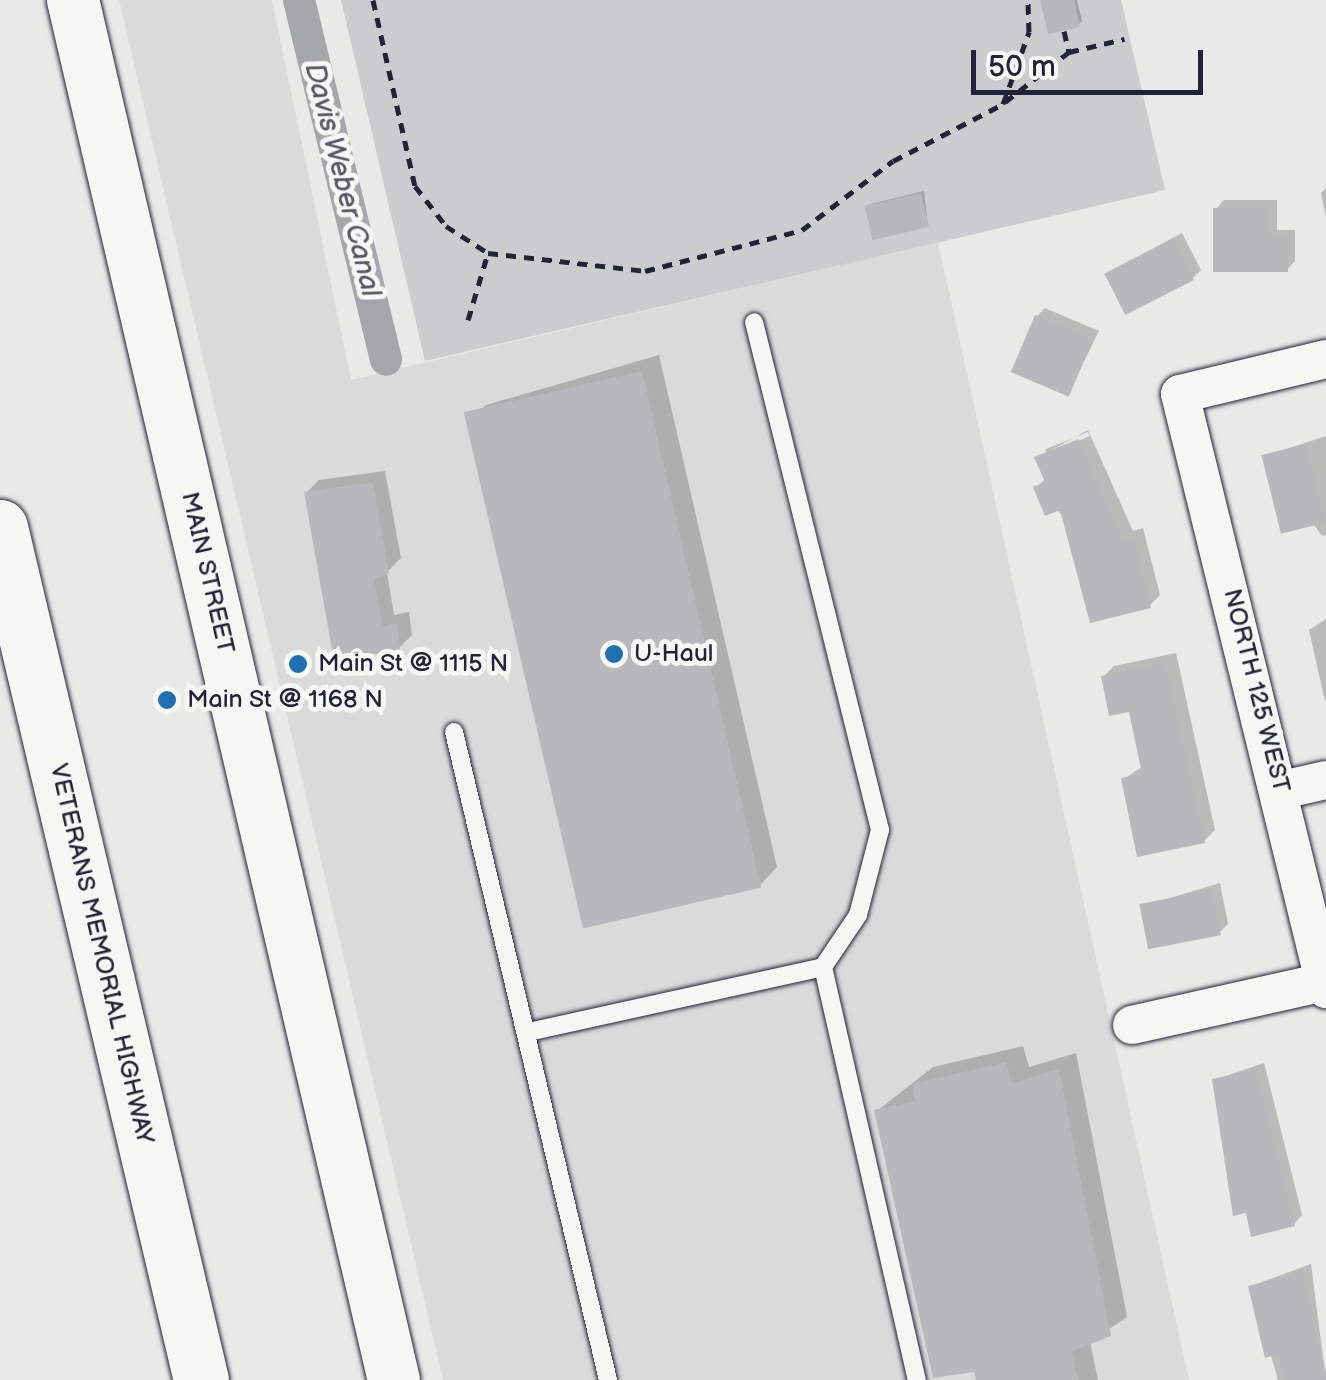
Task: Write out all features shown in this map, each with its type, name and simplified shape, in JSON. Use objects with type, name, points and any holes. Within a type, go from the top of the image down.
[{"type":"highway","name":"VETERANS MEMORIAL HIGHWAY","points":[[0,527],[201,1380]]},
{"type":"main road","name":"MAIN STREET","points":[[73,0],[394,1380]]},
{"type":"street","name":"NORTH 125 WEST","points":[[1325,986],[1282,790],[1180,394],[1326,359]]},
{"type":"street","points":[[1282,790],[1326,780]]},
{"type":"street","points":[[1132,1025],[1325,986]]},
{"type":"lane","points":[[528,1032],[823,966],[858,915],[880,830],[754,322]]},
{"type":"lane","points":[[454,732],[608,1380]]},
{"type":"lane","points":[[823,966],[917,1380]]},
{"type":"path","points":[[373,0],[415,186],[446,226],[488,253],[646,271],[802,230],[893,161],[1003,104],[1069,52],[1124,39]]},
{"type":"path","points":[[1003,104],[1030,32],[1028,0]]},
{"type":"path","points":[[1064,31],[1069,52]]},
{"type":"path","points":[[468,320],[488,253]]},
{"type":"shaded area","points":[[119,0],[272,0],[351,380],[938,242],[1189,1380],[443,1380]]},
{"type":"shaded area","points":[[341,0],[1121,0],[1165,190],[425,361]]},
{"type":"building","points":[[1040,0],[1074,0],[1080,27],[1048,34]]},
{"type":"building","points":[[921,193],[929,227],[872,240],[864,206]]},
{"type":"building","points":[[1213,208],[1270,208],[1270,238],[1288,238],[1288,272],[1213,272]]},
{"type":"building","points":[[1173,239],[1194,280],[1125,315],[1104,274]]},
{"type":"building","points":[[1035,315],[1093,340],[1069,397],[1011,372]]},
{"type":"building","name":"U-Haul","points":[[642,371],[761,887],[583,929],[464,412]]},
{"type":"building","points":[[1078,439],[1122,540],[1133,538],[1151,608],[1090,623],[1060,510],[1045,516],[1033,487],[1045,482],[1034,457]]},
{"type":"building","points":[[1306,444],[1326,523],[1281,534],[1261,455]]},
{"type":"building","points":[[373,482],[389,573],[374,579],[382,626],[397,623],[400,650],[334,661],[304,492]]},
{"type":"building","points":[[1165,663],[1205,843],[1137,857],[1121,778],[1142,774],[1129,712],[1109,716],[1101,676]]},
{"type":"building","points":[[1212,890],[1221,935],[1148,949],[1139,904]]},
{"type":"building","points":[[1006,1062],[1012,1083],[1059,1069],[1111,1336],[1072,1351],[1078,1380],[976,1380],[974,1372],[933,1378],[874,1110],[915,1101],[913,1084]]},
{"type":"building","points":[[1256,1070],[1295,1226],[1251,1237],[1246,1213],[1233,1216],[1212,1079]]},
{"type":"building","points":[[1302,1272],[1326,1380],[1284,1380],[1279,1354],[1265,1358],[1248,1286]]},
{"type":"waterway","name":"Davis Weber Canal","points":[[299,0],[386,360]]},
{"type":"place","name":"U-Haul","points":[[614,654]]},
{"type":"place","name":"Main St @ 1115 N","points":[[298,664]]},
{"type":"place","name":"Main St @ 1168 N","points":[[167,700]]}]
